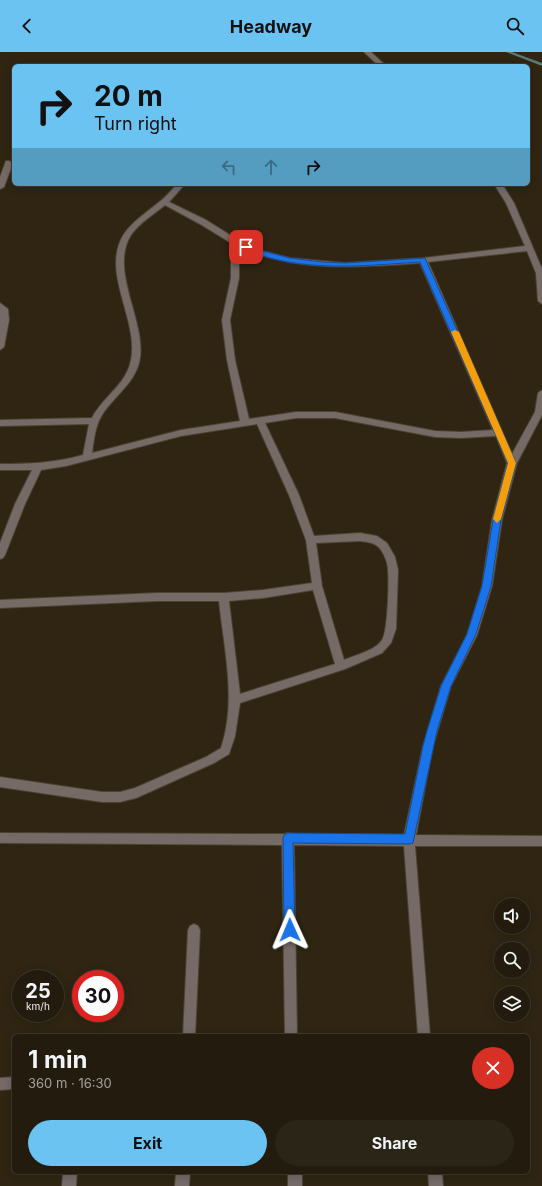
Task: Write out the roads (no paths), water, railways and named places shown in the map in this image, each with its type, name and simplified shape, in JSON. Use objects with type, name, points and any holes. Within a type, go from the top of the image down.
[{"type":"street","points":[[368,52],[381,64]]},
{"type":"street","points":[[0,164],[11,163],[0,187]]},
{"type":"street","points":[[87,458],[90,434],[95,421],[110,398],[128,377],[135,362],[134,334],[120,276],[121,259],[125,239],[139,222],[164,202],[179,186]]},
{"type":"street","points":[[499,186],[510,202],[540,273],[542,301]]},
{"type":"street","points":[[164,202],[203,222],[235,242],[257,252],[290,260],[345,265],[423,260],[530,248]]},
{"type":"street","points":[[235,242],[235,278],[226,320],[231,360],[245,422]]},
{"type":"street","points":[[423,260],[512,463]]},
{"type":"street","points":[[0,306],[4,309],[5,320],[0,347]]},
{"type":"street","points":[[424,1034],[409,839],[430,738],[446,686],[472,634],[487,586],[497,520],[512,463],[540,412],[542,393]]},
{"type":"street","points":[[0,466],[38,467],[66,463],[180,433],[296,415],[335,415],[435,434],[461,435],[500,433]]},
{"type":"street","points":[[259,420],[294,495],[311,540],[317,586],[341,666]]},
{"type":"street","points":[[0,423],[95,421]]},
{"type":"street","points":[[0,555],[2,545],[38,467]]},
{"type":"street","points":[[235,700],[341,666],[378,650],[386,643],[390,629],[394,570],[390,557],[384,546],[374,539],[360,536],[311,540]]},
{"type":"street","points":[[0,604],[157,597],[224,597],[263,594],[317,586]]},
{"type":"street","points":[[0,782],[102,797],[120,797],[136,793],[210,760],[225,750],[230,736],[235,700],[224,597]]},
{"type":"street","points":[[0,838],[542,840]]},
{"type":"street","points":[[288,838],[291,1034]]},
{"type":"street","points":[[189,1034],[194,930]]},
{"type":"street","points":[[0,1084],[12,1083]]},
{"type":"street","points":[[69,1186],[70,1174]]},
{"type":"street","points":[[182,1186],[183,1174]]},
{"type":"street","points":[[295,1174],[295,1186]]},
{"type":"street","points":[[435,1174],[436,1186]]},
{"type":"waterway","points":[[508,52],[542,65]]}]
